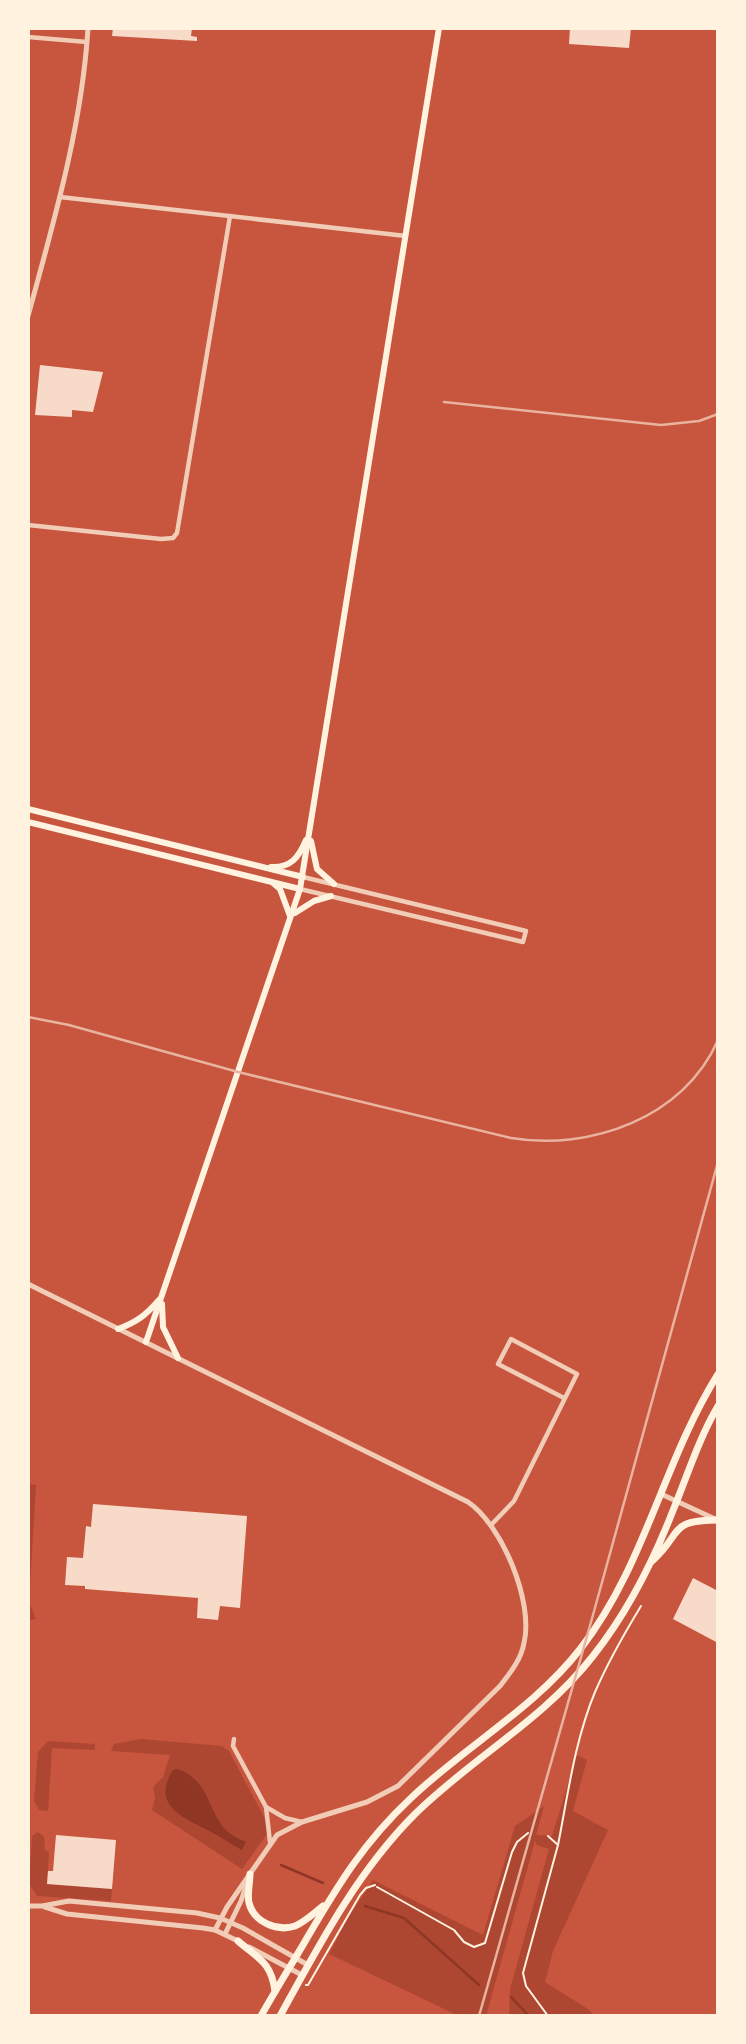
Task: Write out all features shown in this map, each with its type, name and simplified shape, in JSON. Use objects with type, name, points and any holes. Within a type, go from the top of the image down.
[{"type":"main road","points":[[146,1342],[303,877],[439,28]]},
{"type":"main road","points":[[28,809],[303,877]]},
{"type":"main road","points":[[28,822],[300,888]]},
{"type":"main road","points":[[258,866],[278,867],[293,862],[303,849],[311,829]]},
{"type":"main road","points":[[311,829],[317,869],[334,884]]},
{"type":"main road","points":[[270,881],[280,889],[291,917]]},
{"type":"main road","points":[[291,917],[307,904],[331,896]]},
{"type":"main road","points":[[118,1329],[144,1317],[162,1296]]},
{"type":"main road","points":[[162,1296],[163,1327],[178,1358]]},
{"type":"main road","points":[[261,2016],[326,1903],[363,1850],[408,1801],[542,1691],[581,1649],[622,1585],[692,1421],[718,1374]]},
{"type":"main road","points":[[280,2016],[308,1977],[338,1913],[381,1852],[436,1795],[537,1715],[578,1675],[625,1610],[649,1564],[692,1459],[718,1406]]},
{"type":"main road","points":[[649,1564],[684,1524],[696,1520],[718,1520]]},
{"type":"main road","points":[[250,1874],[248,1900],[253,1912],[272,1926],[285,1928],[296,1925],[326,1903]]},
{"type":"main road","points":[[238,1941],[268,1965],[275,1991]]},
{"type":"street","points":[[28,316],[77,122],[88,28]]},
{"type":"street","points":[[28,37],[88,42]]},
{"type":"street","points":[[60,197],[405,236]]},
{"type":"street","points":[[28,525],[161,539],[173,538],[180,528],[230,216]]},
{"type":"street","points":[[300,888],[523,942],[526,931],[303,877]]},
{"type":"street","points":[[28,1284],[460,1497],[481,1511],[497,1534],[526,1607],[524,1645],[513,1670],[405,1780],[367,1802],[284,1830],[270,1842],[220,1918],[215,1930]]},
{"type":"street","points":[[491,1525],[514,1501],[577,1374],[511,1339],[498,1364],[565,1398]]},
{"type":"street","points":[[661,1494],[718,1520]]},
{"type":"street","points":[[234,1739],[233,1746],[266,1807],[270,1842]]},
{"type":"street","points":[[266,1807],[285,1818],[302,1822]]},
{"type":"street","points":[[225,1934],[250,1874]]},
{"type":"street","points":[[28,1906],[69,1901],[97,1902],[220,1918],[312,1969]]},
{"type":"street","points":[[41,1906],[67,1914],[215,1930],[308,1977]]},
{"type":"path","points":[[548,2016],[526,1986],[523,1973],[558,1845],[575,1758],[594,1695],[611,1656],[641,1606]]},
{"type":"path","points":[[305,1985],[308,1986],[312,1969],[366,1888],[376,1886],[454,1930],[464,1942],[474,1947],[485,1943],[512,1852],[517,1842],[528,1833]]},
{"type":"path","points":[[548,1836],[558,1845]]},
{"type":"shaded area","points":[[28,1484],[36,1485],[29,1602],[36,1619],[29,1620]]},
{"type":"shaded area","points":[[141,1739],[222,1746],[229,1751],[266,1821],[267,1834],[242,1869],[152,1810],[155,1798],[153,1787],[163,1777],[170,1755],[111,1751],[114,1744]]},
{"type":"shaded area","points":[[48,1741],[95,1744],[95,1750],[52,1748],[48,1811],[39,1810],[34,1801],[38,1752]]},
{"type":"shaded area","points":[[577,1755],[587,1760],[573,1811],[608,1830],[553,1951],[545,1982],[588,2009],[594,2016],[509,2016],[510,1989],[549,1849],[537,1845],[535,1841],[486,2016],[459,2016],[329,1954],[349,1916],[373,1880],[483,1935],[515,1826],[544,1806],[536,1835],[552,1836]]},
{"type":"shaded area","points":[[173,1770],[188,1774],[202,1787],[226,1830],[246,1842],[242,1850],[183,1817],[169,1803],[167,1783]]},
{"type":"shaded area","points":[[38,1832],[44,1837],[45,1850],[49,1852],[47,1884],[112,1889],[111,1901],[37,1896],[29,1884],[32,1836]]},
{"type":"building","points":[[113,28],[192,28],[191,36],[197,37],[197,41],[112,36]]},
{"type":"building","points":[[570,28],[631,28],[629,48],[569,44]]},
{"type":"building","points":[[40,365],[103,372],[93,412],[72,410],[72,417],[35,415]]},
{"type":"building","points":[[93,1504],[247,1516],[240,1608],[220,1606],[218,1620],[197,1618],[198,1598],[65,1585],[67,1557],[83,1558],[86,1526],[91,1527]]},
{"type":"building","points":[[693,1578],[718,1591],[718,1643],[673,1619]]},
{"type":"building","points":[[56,1835],[116,1840],[112,1889],[47,1884],[48,1871],[53,1871]]},
{"type":"waterway","points":[[281,1865],[323,1883]]},
{"type":"waterway","points":[[365,1906],[404,1918],[479,1985]]},
{"type":"waterway","points":[[511,1997],[529,2016]]},
{"type":"railway","points":[[444,402],[661,425],[699,421],[718,414]]},
{"type":"railway","points":[[28,1017],[69,1025],[238,1072],[511,1138],[541,1141],[602,1133],[631,1123],[658,1109],[682,1090],[703,1067],[718,1040]]},
{"type":"railway","points":[[479,2016],[718,1162]]}]
